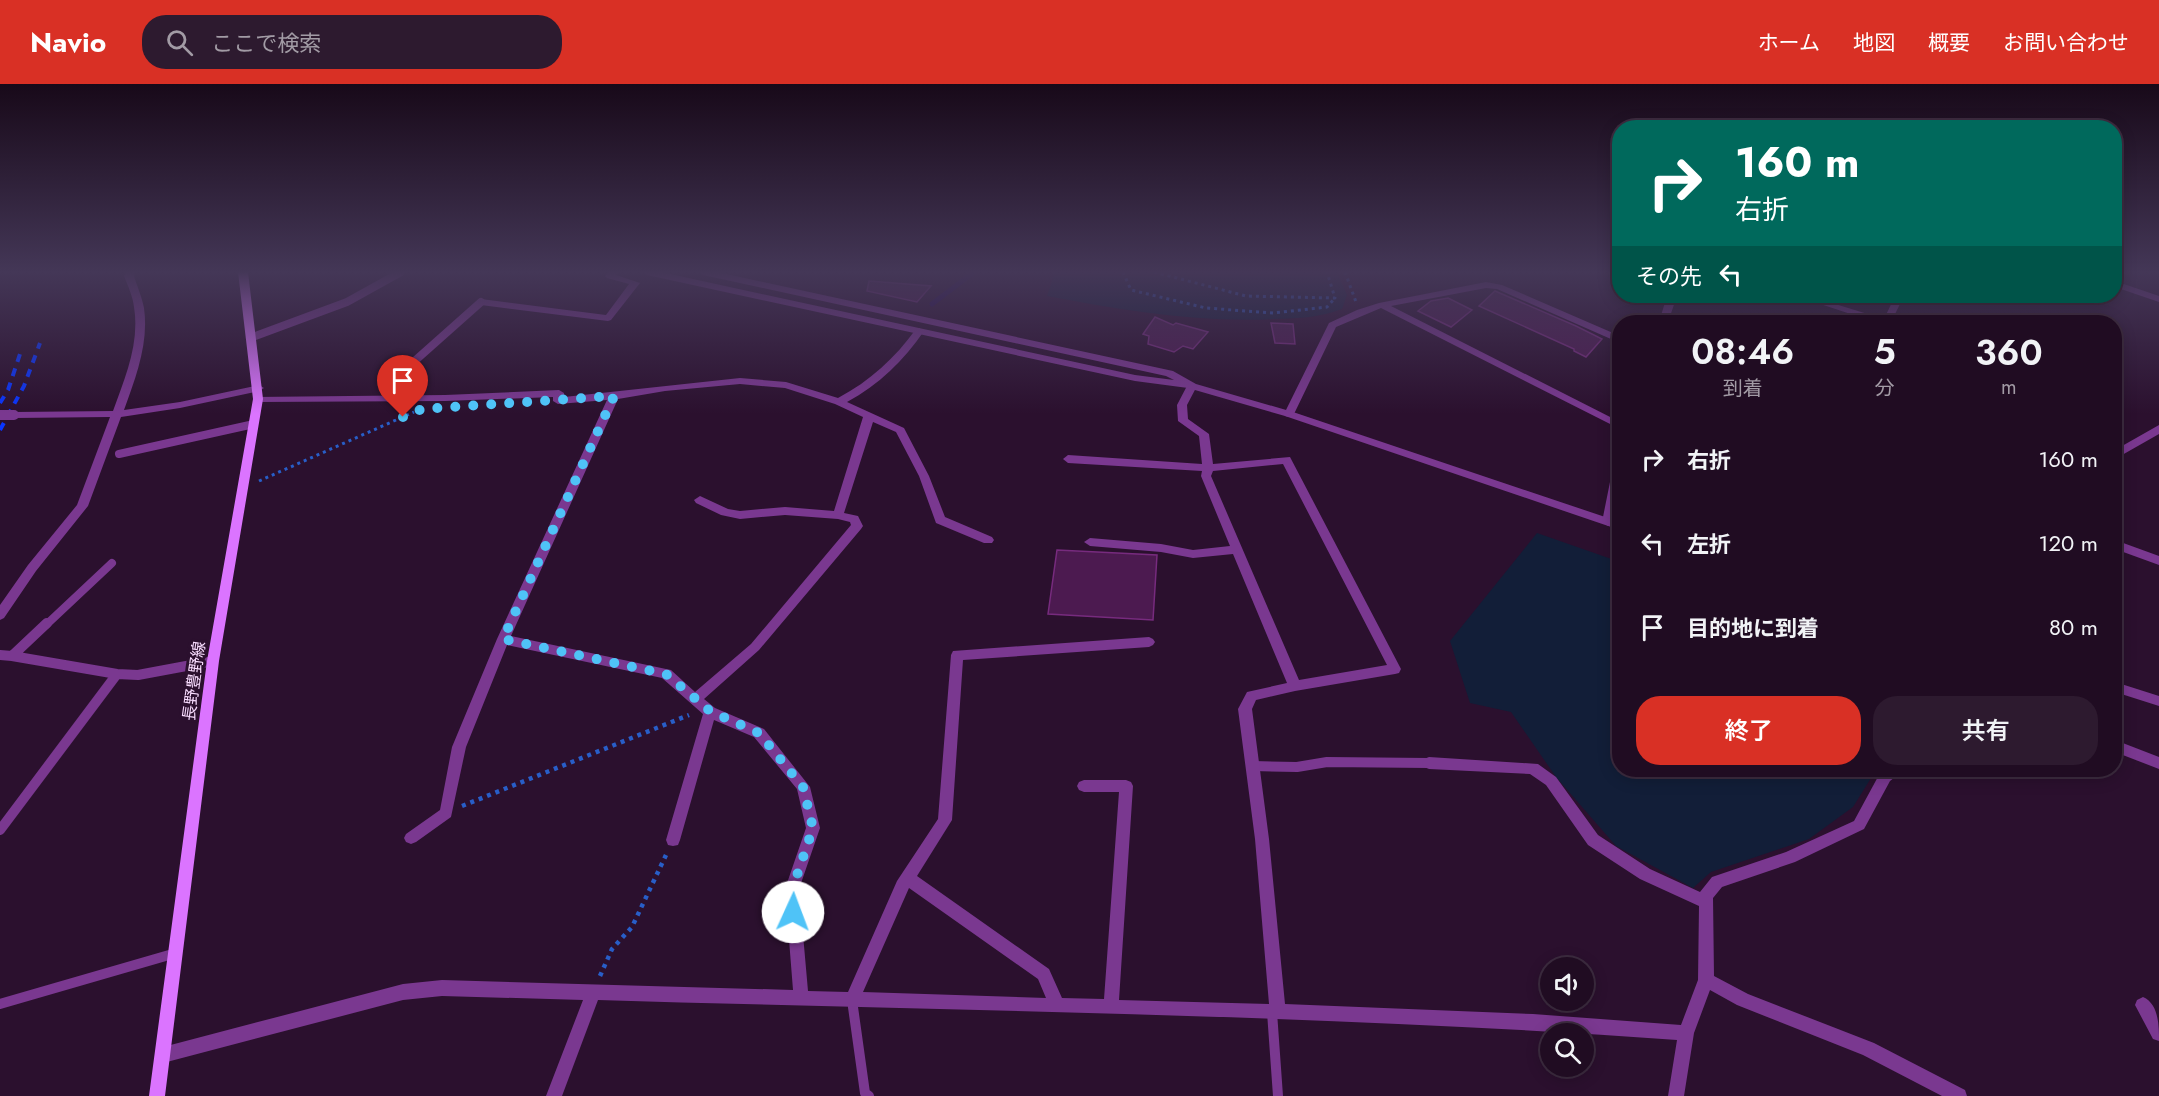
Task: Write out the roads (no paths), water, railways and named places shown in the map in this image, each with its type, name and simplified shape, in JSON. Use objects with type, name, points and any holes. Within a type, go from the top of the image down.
[{"type":"main road","name":"長野豊野線","points":[[157,1096],[213,661],[259,394],[248,319]]},
{"type":"street","points":[[0,615],[32,568],[82,506],[136,362],[140,319]]},
{"type":"street","points":[[865,319],[1144,380],[1192,386],[1289,414],[1612,523]]},
{"type":"street","points":[[921,319],[1169,373],[1192,386]]},
{"type":"street","points":[[1289,414],[1332,325],[1344,319]]},
{"type":"street","points":[[1410,319],[1612,422]]},
{"type":"street","points":[[1572,319],[1612,337]]},
{"type":"street","points":[[839,402],[858,393],[906,350],[919,331]]},
{"type":"street","points":[[0,415],[117,414],[259,394],[389,398],[559,393],[558,401],[740,381],[786,385],[839,402],[900,430],[924,476],[940,520],[988,540]]},
{"type":"street","points":[[1192,386],[1182,405],[1183,421],[1204,434],[1208,468],[1206,476],[1295,686]]},
{"type":"street","points":[[411,838],[446,813],[459,747],[503,639],[614,396]]},
{"type":"street","points":[[838,515],[869,416]]},
{"type":"street","points":[[2122,451],[2159,429]]},
{"type":"street","points":[[1068,459],[1208,468],[1286,460],[1395,669],[1295,686],[1252,696],[1245,709],[1262,839],[1275,1012]]},
{"type":"street","points":[[673,840],[705,706],[857,526],[854,519],[838,515],[785,511],[741,515],[725,512],[700,500]]},
{"type":"street","points":[[1608,522],[1612,500]]},
{"type":"street","points":[[1090,542],[1161,548],[1193,554],[1237,549]]},
{"type":"street","points":[[2122,547],[2159,561]]},
{"type":"street","points":[[503,639],[666,674],[705,706],[759,733],[803,787],[813,828],[792,890],[801,998]]},
{"type":"street","points":[[852,1000],[907,878],[945,820],[957,655],[1149,642]]},
{"type":"street","points":[[2122,689],[2159,701]]},
{"type":"street","points":[[2122,749],[2159,763]]},
{"type":"street","points":[[1429,763],[1533,768],[1551,781],[1593,840],[1645,874],[1706,902]]},
{"type":"street","points":[[1676,1096],[1686,1033],[1706,980],[1706,896],[1717,882],[1790,857],[1859,825],[1885,777]]},
{"type":"street","points":[[1084,786],[1126,786],[1111,1008]]},
{"type":"street","points":[[907,878],[1044,974],[1057,1006]]},
{"type":"street","points":[[1706,980],[1743,1000],[1869,1049],[1959,1096]]},
{"type":"street","points":[[163,1055],[403,992],[442,988],[1275,1012],[1533,1022],[1686,1033]]},
{"type":"street","points":[[554,1096],[594,991]]},
{"type":"street","points":[[2143,1005],[2159,1033]]},
{"type":"lane","points":[[250,338],[308,319]]},
{"type":"lane","points":[[389,398],[409,366],[462,319]]},
{"type":"lane","points":[[119,454],[254,424]]},
{"type":"lane","points":[[12,656],[112,563]]},
{"type":"lane","points":[[0,655],[117,674],[138,675],[213,661]]},
{"type":"lane","points":[[0,830],[117,674]]},
{"type":"lane","points":[[1252,766],[1297,766],[1327,762],[1429,763]]},
{"type":"lane","points":[[0,1004],[176,953]]},
{"type":"lane","points":[[852,1000],[865,1093],[869,1096]]},
{"type":"lane","points":[[1275,1012],[1278,1096]]},
{"type":"railway","points":[[0,430],[24,386],[40,343]]},
{"type":"railway","points":[[0,403],[8,390],[22,348]]}]
